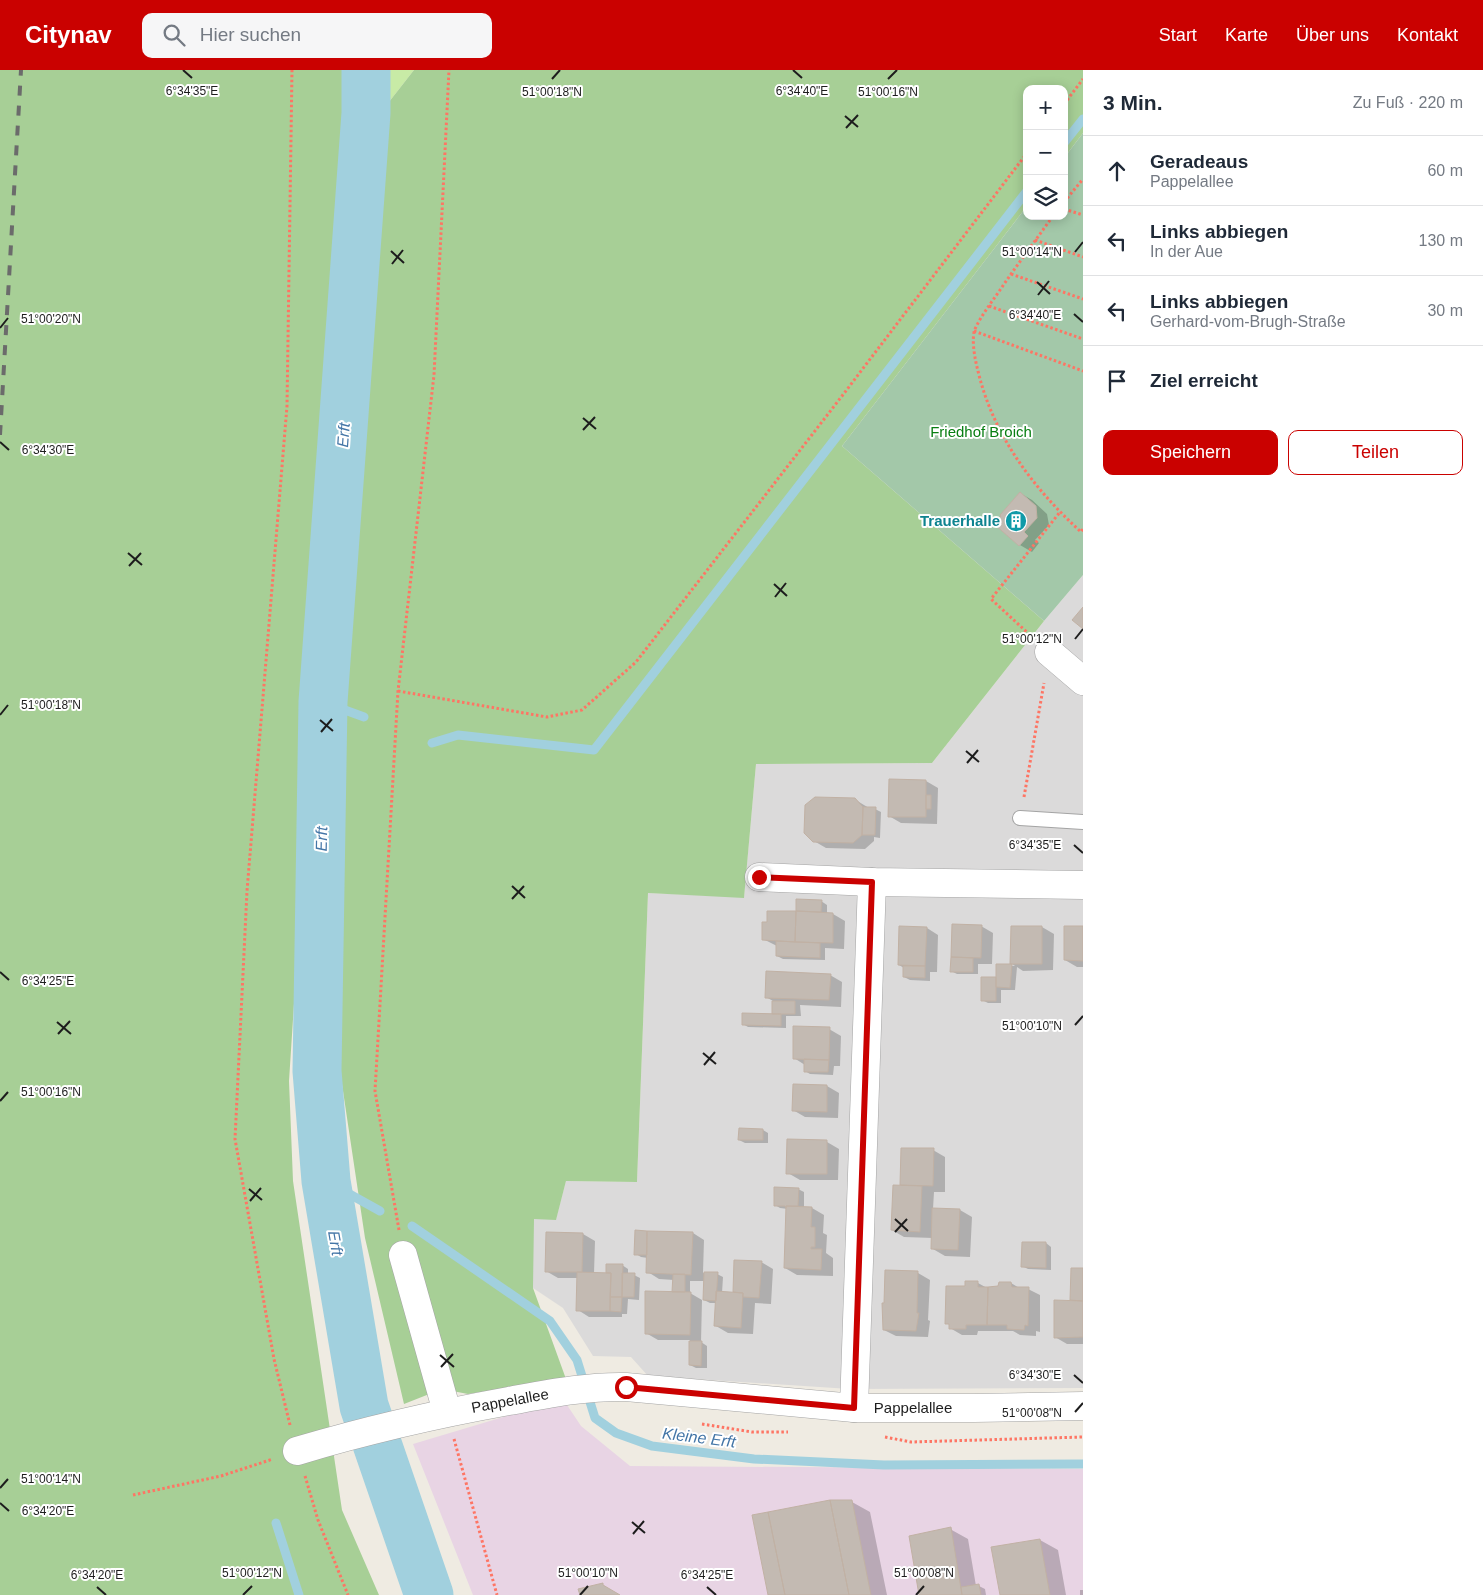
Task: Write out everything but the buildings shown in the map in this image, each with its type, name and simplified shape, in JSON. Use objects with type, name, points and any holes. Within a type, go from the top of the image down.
[{"type":"street","points":[[1049,652],[1083,681]]},
{"type":"street","points":[[759,877],[872,882],[1083,885]]},
{"type":"street","points":[[854,1408],[872,882]]},
{"type":"street","points":[[403,1255],[447,1412]]},
{"type":"street","name":"Pappelallee","points":[[297,1451],[447,1412],[603,1387],[626,1387],[854,1408],[1083,1406]]},
{"type":"lane","points":[[1020,818],[1083,822]]},
{"type":"path","points":[[292,70],[287,406],[247,891],[235,1139],[274,1359],[297,1451],[318,1520],[348,1595]]},
{"type":"path","points":[[403,1255],[375,1090],[398,691],[434,375],[449,70]]},
{"type":"path","points":[[1068,99],[1083,79]]},
{"type":"path","points":[[398,691],[547,717],[582,710],[636,662],[1023,158]]},
{"type":"path","points":[[1068,197],[1083,179]]},
{"type":"path","points":[[1068,210],[1083,215]]},
{"type":"path","points":[[1050,220],[989,306],[974,331],[974,357],[989,409],[1008,447],[1060,512],[1081,532],[1083,529]]},
{"type":"path","points":[[1035,240],[1083,257]]},
{"type":"path","points":[[1011,274],[1083,299]]},
{"type":"path","points":[[989,306],[1083,339]]},
{"type":"path","points":[[974,331],[1083,371]]},
{"type":"path","points":[[1020,818],[1049,652],[990,599],[1060,512]]},
{"type":"path","points":[[447,1412],[497,1595]]},
{"type":"path","points":[[133,1495],[221,1476],[297,1451]]},
{"type":"shaded area","points":[[1083,575],[1083,1388],[850,1389],[648,1376],[631,1357],[593,1356],[563,1308],[533,1288],[533,1219],[556,1219],[566,1181],[637,1182],[648,893],[744,897],[756,764],[932,763],[1044,621]]},
{"type":"shaded area","points":[[563,1399],[581,1426],[630,1466],[1083,1469],[1083,1595],[473,1595],[413,1444]]},
{"type":"green space","points":[[0,70],[351,70],[352,107],[289,1081],[293,1181],[342,1510],[379,1595],[0,1595]]},
{"type":"green space","points":[[378,70],[414,70],[378,116]]},
{"type":"green space","points":[[414,70],[1083,70],[1083,133],[1068,153],[1068,85],[1023,85],[1023,211],[842,446],[1044,621],[932,763],[756,764],[744,898],[648,893],[637,1182],[566,1181],[556,1220],[534,1219],[533,1288],[566,1379],[468,1394],[442,1389],[404,1404],[365,1238],[340,1071],[332,681],[345,511],[356,424],[378,116]]},
{"type":"green space","name":"Friedhof Broich","points":[[1083,133],[1083,575],[1044,621],[842,446],[1023,211],[1023,220],[1068,220],[1068,153]]},
{"type":"waterway","name":"Erft","points":[[366,70],[366,113],[323,702],[317,1071],[326,1181],[364,1406],[429,1595]]},
{"type":"waterway","points":[[1068,138],[1083,119]]},
{"type":"waterway","points":[[432,743],[458,735],[594,750],[1023,196]]},
{"type":"waterway","points":[[323,702],[364,717]]},
{"type":"waterway","name":"Kleine Erft","points":[[326,1181],[380,1211]]},
{"type":"waterway","name":"Kleine Erft","points":[[412,1226],[550,1321],[577,1360],[595,1418],[616,1433],[652,1446],[754,1459],[884,1465],[1083,1464]]},
{"type":"waterway","points":[[276,1523],[299,1595]]},
{"type":"railway","points":[[0,435],[21,70]]},
{"type":"place","name":"Trauerhalle","points":[[1016,521]]},
{"type":"route","points":[[626,1387],[854,1408],[872,882],[759,877]]}]
